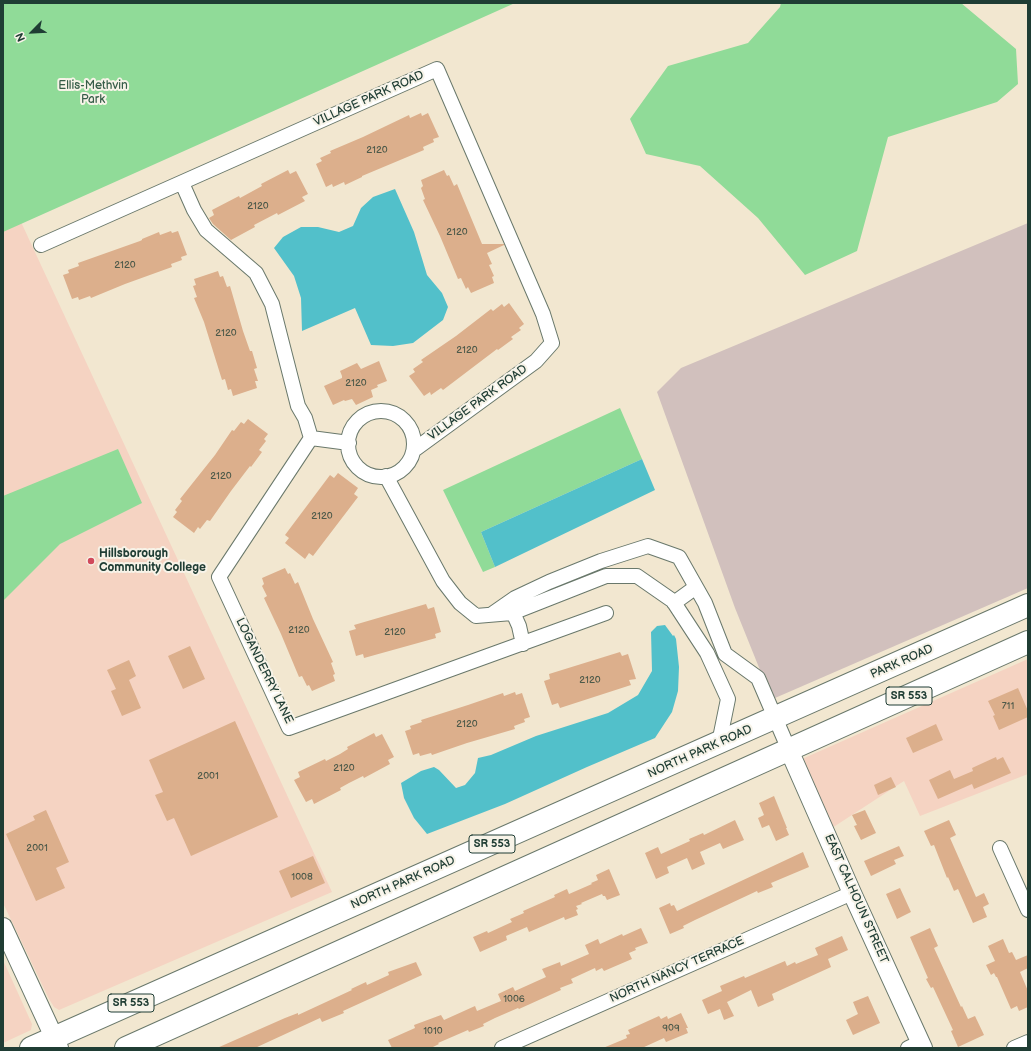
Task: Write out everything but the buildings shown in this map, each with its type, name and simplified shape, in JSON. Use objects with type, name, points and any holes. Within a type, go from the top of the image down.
[{"type":"main road","name":"PARK ROAD","points":[[775,718],[1028,605]]},
{"type":"main road","name":"SR 553","points":[[126,1048],[1028,642]]},
{"type":"main road","name":"NORTH PARK ROAD","points":[[31,1048],[56,1043],[775,718]]},
{"type":"street","name":"VILLAGE PARK ROAD","points":[[182,183],[437,69],[544,314],[552,343],[536,361],[414,450]]},
{"type":"street","points":[[41,245],[182,183],[194,210],[206,230],[256,273],[272,304],[298,406],[305,418],[311,438],[349,443],[352,459],[359,468],[368,474],[379,477],[386,476],[442,581],[460,603],[476,616],[512,613],[606,576],[637,576],[674,602],[711,661],[728,699],[719,743]]},
{"type":"street","name":"VILLAGE PARK ROAD","points":[[349,443],[352,428],[359,419],[368,413],[390,411],[400,416],[408,423],[413,433],[415,444],[413,454],[408,464],[400,472],[386,476]]},
{"type":"street","name":"LOGANDERRY LANE","points":[[311,438],[219,577],[289,728],[606,613]]},
{"type":"street","points":[[490,615],[515,598],[549,582],[648,546],[679,557],[705,603],[725,654],[758,678],[789,750]]},
{"type":"street","points":[[607,560],[612,576]]},
{"type":"street","points":[[674,602],[696,587]]},
{"type":"street","points":[[512,613],[519,626],[523,644]]},
{"type":"street","points":[[711,661],[725,654]]},
{"type":"street","name":"EAST CALHOUN STREET","points":[[789,750],[917,1046]]},
{"type":"street","points":[[1000,848],[1028,910]]},
{"type":"street","name":"NORTH NANCY TERRACE","points":[[502,1048],[852,893]]},
{"type":"street","points":[[3,927],[56,1043]]},
{"type":"street","points":[[1014,1048],[1028,1042]]},
{"type":"shaded area","name":"Hillsborough Community College","points":[[21,222],[332,892],[59,1010],[54,1007],[49,999],[3,903],[3,229]]},
{"type":"shaded area","points":[[1028,223],[1028,588],[775,698],[765,675],[760,670],[735,608],[657,392],[681,368]]},
{"type":"shaded area","points":[[1028,659],[1028,774],[920,816],[904,781],[832,828],[802,759]]},
{"type":"shaded area","points":[[3,960],[32,1024],[31,1030],[3,1043]]},
{"type":"green space","name":"Ellis-Methvin Park","points":[[3,3],[515,3],[3,232]]},
{"type":"green space","points":[[781,3],[961,3],[1016,49],[1018,84],[997,102],[888,137],[857,251],[805,275],[758,218],[700,166],[646,154],[630,119],[668,66],[748,43],[780,7]]},
{"type":"green space","points":[[620,408],[642,459],[481,532],[495,567],[483,572],[443,490]]},
{"type":"green space","points":[[118,449],[142,503],[60,544],[3,601],[3,496]]},
{"type":"water","points":[[395,189],[414,232],[427,275],[442,293],[448,307],[443,320],[413,343],[393,346],[371,345],[355,308],[302,331],[301,298],[294,276],[274,248],[283,237],[301,227],[318,227],[339,232],[353,226],[361,208],[373,197]]},
{"type":"water","points":[[642,459],[655,490],[495,567],[481,532]]},
{"type":"water","points":[[665,625],[676,639],[679,667],[678,691],[672,712],[655,738],[505,804],[427,834],[414,818],[404,798],[401,783],[421,771],[434,767],[439,770],[456,788],[465,785],[475,773],[478,758],[491,755],[536,736],[608,713],[638,695],[652,671],[651,632],[657,626]]},
{"type":"place","name":"Hillsborough Community College","points":[[91,561]]}]
